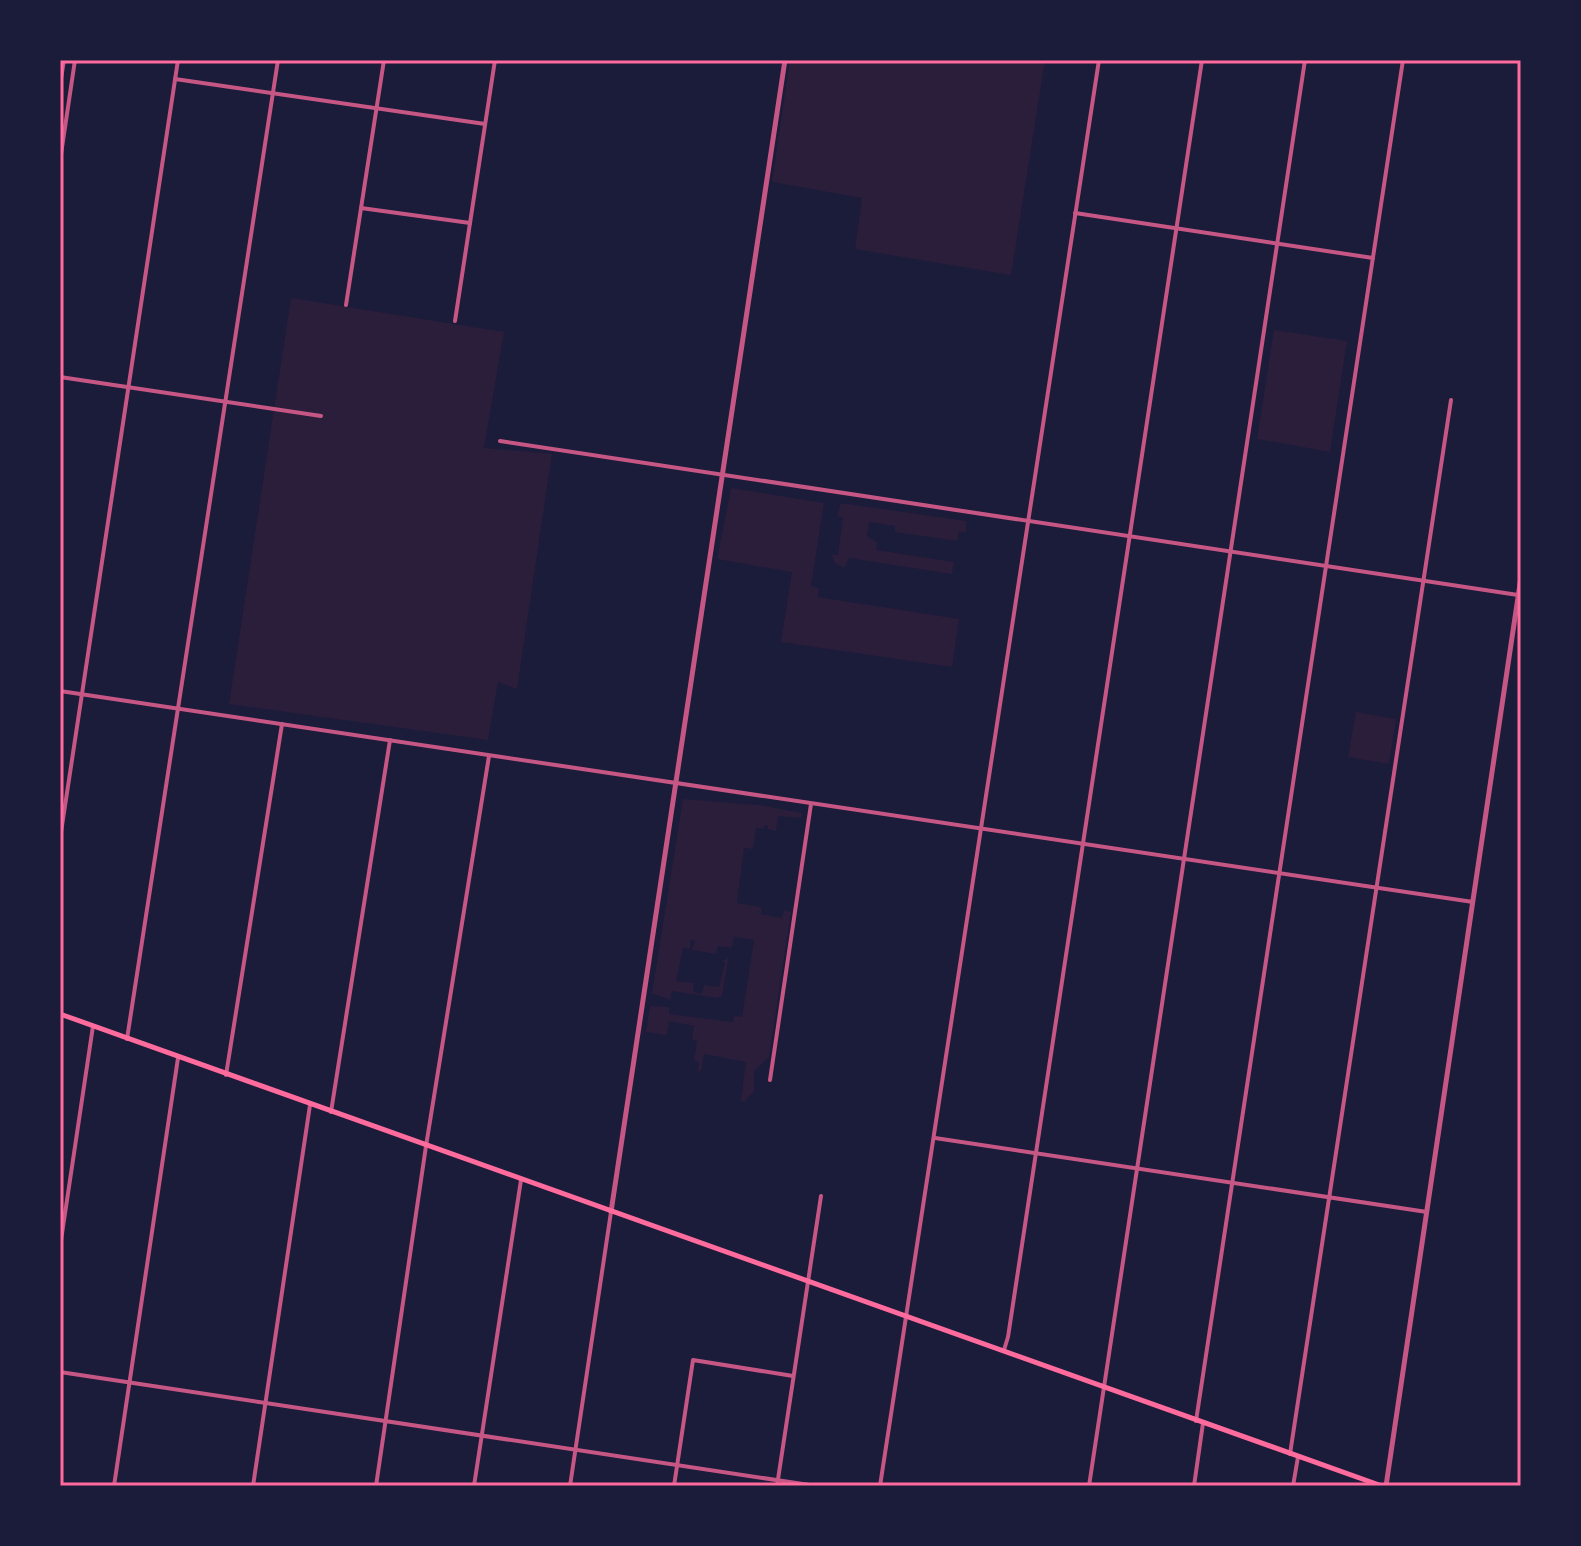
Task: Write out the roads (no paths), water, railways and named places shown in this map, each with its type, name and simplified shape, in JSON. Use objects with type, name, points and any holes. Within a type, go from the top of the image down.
[{"type":"main road","points":[[60,1014],[1384,1486]]},
{"type":"street","points":[[60,85],[64,60]]},
{"type":"street","points":[[60,161],[75,60]]},
{"type":"street","points":[[60,839],[178,60]]},
{"type":"street","points":[[127,1039],[278,60]]},
{"type":"street","points":[[346,305],[384,60]]},
{"type":"street","points":[[455,321],[495,60]]},
{"type":"street","points":[[570,1486],[785,60]]},
{"type":"street","points":[[880,1486],[1099,60]]},
{"type":"street","points":[[1004,1351],[1202,60]]},
{"type":"street","points":[[1089,1486],[1305,60]]},
{"type":"street","points":[[1196,1421],[1403,60]]},
{"type":"street","points":[[175,79],[485,124]]},
{"type":"street","points":[[361,208],[470,223]]},
{"type":"street","points":[[1075,213],[1373,258]]},
{"type":"street","points":[[60,377],[321,416]]},
{"type":"street","points":[[1290,1454],[1451,400]]},
{"type":"street","points":[[500,441],[1518,595]]},
{"type":"street","points":[[1384,1486],[1521,577]]},
{"type":"street","points":[[60,691],[1376,890],[1473,902]]},
{"type":"street","points":[[226,1075],[282,724]]},
{"type":"street","points":[[331,1112],[390,740]]},
{"type":"street","points":[[376,1486],[426,1146],[489,756]]},
{"type":"street","points":[[770,1080],[811,804]]},
{"type":"street","points":[[60,1247],[93,1026]]},
{"type":"street","points":[[114,1486],[178,1058]]},
{"type":"street","points":[[253,1486],[310,1105]]},
{"type":"street","points":[[935,1138],[1427,1212]]},
{"type":"street","points":[[474,1486],[521,1180]]},
{"type":"street","points":[[777,1483],[821,1196]]},
{"type":"street","points":[[674,1486],[693,1360],[793,1376]]},
{"type":"street","points":[[60,1372],[677,1465],[777,1483],[816,1486]]},
{"type":"street","points":[[1194,1486],[1203,1423]]},
{"type":"street","points":[[1293,1486],[1298,1457]]}]
